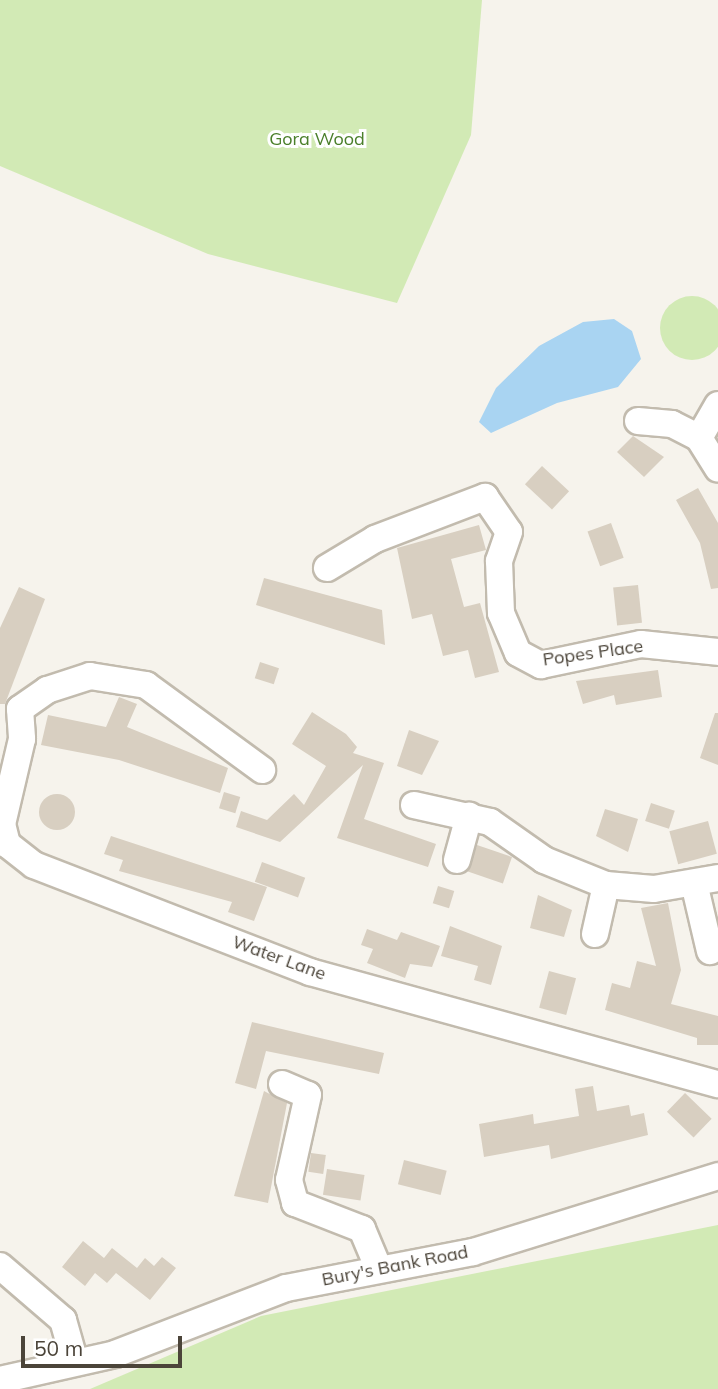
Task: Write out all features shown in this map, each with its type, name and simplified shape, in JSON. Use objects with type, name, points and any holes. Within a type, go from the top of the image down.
[{"type":"street","points":[[699,438],[718,405]]},
{"type":"street","points":[[638,421],[672,424],[699,438],[718,470]]},
{"type":"street","name":"Popes Place","points":[[327,568],[375,539],[485,497],[509,532],[499,561],[501,612],[518,653],[541,664],[641,644],[718,652]]},
{"type":"street","points":[[10,705],[90,676],[146,685],[262,770]]},
{"type":"street","name":"Water Lane","points":[[10,705],[22,739],[2,824],[7,844],[34,865],[310,971],[718,1084]]},
{"type":"street","points":[[414,805],[469,816],[511,833],[544,860],[606,885],[654,890],[706,881],[710,951]]},
{"type":"street","points":[[457,860],[469,816]]},
{"type":"street","points":[[595,934],[606,885]]},
{"type":"street","points":[[282,1084],[308,1095],[289,1180],[295,1203],[362,1229],[378,1267]]},
{"type":"street","name":"Bury's Bank Road","points":[[0,1380],[74,1359],[135,1347],[247,1300],[378,1267],[473,1252],[718,1177]]},
{"type":"street","points":[[0,1266],[63,1320],[74,1359]]},
{"type":"green space","name":"Gora Wood","points":[[0,0],[482,0],[471,135],[397,303],[208,254],[0,166]]},
{"type":"green space","points":[[686,296],[698,296],[715,305],[722,316],[722,340],[715,351],[698,360],[686,360],[674,355],[665,346],[660,334],[660,322],[665,310],[674,301]]},
{"type":"green space","points":[[718,1225],[718,1389],[90,1389],[261,1316]]},
{"type":"water","points":[[614,319],[632,331],[641,359],[618,387],[557,403],[491,433],[479,422],[496,388],[539,346],[583,322]]},
{"type":"building","points":[[633,436],[664,457],[644,477],[617,452]]},
{"type":"building","points":[[542,466],[569,491],[552,510],[525,484]]},
{"type":"building","points":[[698,488],[718,523],[718,588],[711,589],[700,543],[676,500]]},
{"type":"building","points":[[611,523],[624,558],[600,566],[588,532]]},
{"type":"building","points":[[479,525],[486,550],[451,559],[464,607],[480,603],[499,672],[475,678],[468,650],[443,656],[432,614],[412,619],[397,548]]},
{"type":"building","points":[[264,578],[382,610],[385,645],[256,605]]},
{"type":"building","points":[[638,585],[642,623],[617,625],[613,588]]},
{"type":"building","points":[[19,587],[45,599],[5,704],[0,704],[0,628]]},
{"type":"building","points":[[260,662],[279,668],[274,684],[255,678]]},
{"type":"building","points":[[658,670],[662,697],[616,705],[614,695],[583,704],[576,681]]},
{"type":"building","points":[[119,697],[137,704],[127,727],[228,768],[220,793],[119,760],[41,745],[48,715],[106,727]]},
{"type":"building","points":[[312,712],[346,734],[357,747],[353,753],[384,763],[364,819],[436,844],[428,867],[337,838],[363,765],[280,842],[236,827],[241,811],[267,820],[294,794],[304,805],[326,766],[292,744]]},
{"type":"building","points":[[715,713],[718,713],[718,765],[700,758]]},
{"type":"building","points":[[409,730],[439,741],[422,775],[397,766]]},
{"type":"building","points":[[224,792],[240,797],[235,813],[219,808]]},
{"type":"building","points":[[57,794],[69,800],[75,812],[69,824],[57,830],[45,824],[39,812],[45,800]]},
{"type":"building","points":[[651,803],[675,811],[669,829],[645,821]]},
{"type":"building","points":[[605,809],[638,819],[628,852],[596,836]]},
{"type":"building","points":[[708,821],[717,854],[678,864],[669,831]]},
{"type":"building","points":[[111,836],[267,887],[254,921],[228,912],[232,902],[119,871],[123,860],[104,854]]},
{"type":"building","points":[[477,845],[512,857],[503,884],[468,871]]},
{"type":"building","points":[[262,862],[305,878],[298,897],[255,882]]},
{"type":"building","points":[[438,886],[454,891],[449,908],[433,903]]},
{"type":"building","points":[[538,895],[572,910],[564,937],[530,928]]},
{"type":"building","points":[[668,903],[681,970],[671,1004],[718,1016],[718,1045],[697,1045],[697,1038],[605,1010],[612,983],[630,988],[637,961],[656,966],[641,908]]},
{"type":"building","points":[[450,926],[502,946],[491,985],[474,980],[478,966],[441,956]]},
{"type":"building","points":[[367,929],[397,940],[401,932],[440,946],[432,967],[410,964],[405,978],[367,963],[373,949],[361,945]]},
{"type":"building","points":[[549,971],[576,978],[566,1015],[539,1008]]},
{"type":"building","points":[[252,1022],[384,1053],[379,1074],[266,1051],[256,1089],[235,1083]]},
{"type":"building","points":[[593,1086],[597,1111],[629,1105],[631,1116],[644,1113],[648,1135],[551,1159],[549,1145],[484,1157],[479,1124],[533,1114],[534,1124],[579,1116],[575,1089]]},
{"type":"building","points":[[264,1091],[287,1103],[268,1203],[234,1196]]},
{"type":"building","points":[[685,1093],[712,1119],[694,1137],[667,1112]]},
{"type":"building","points":[[311,1153],[326,1155],[323,1174],[308,1172]]},
{"type":"building","points":[[404,1160],[447,1171],[441,1195],[398,1184]]},
{"type":"building","points":[[327,1169],[365,1175],[360,1201],[323,1195]]},
{"type":"building","points":[[83,1241],[104,1258],[112,1248],[137,1268],[145,1258],[154,1266],[162,1257],[176,1268],[150,1300],[116,1273],[107,1283],[95,1273],[85,1286],[62,1267]]}]
